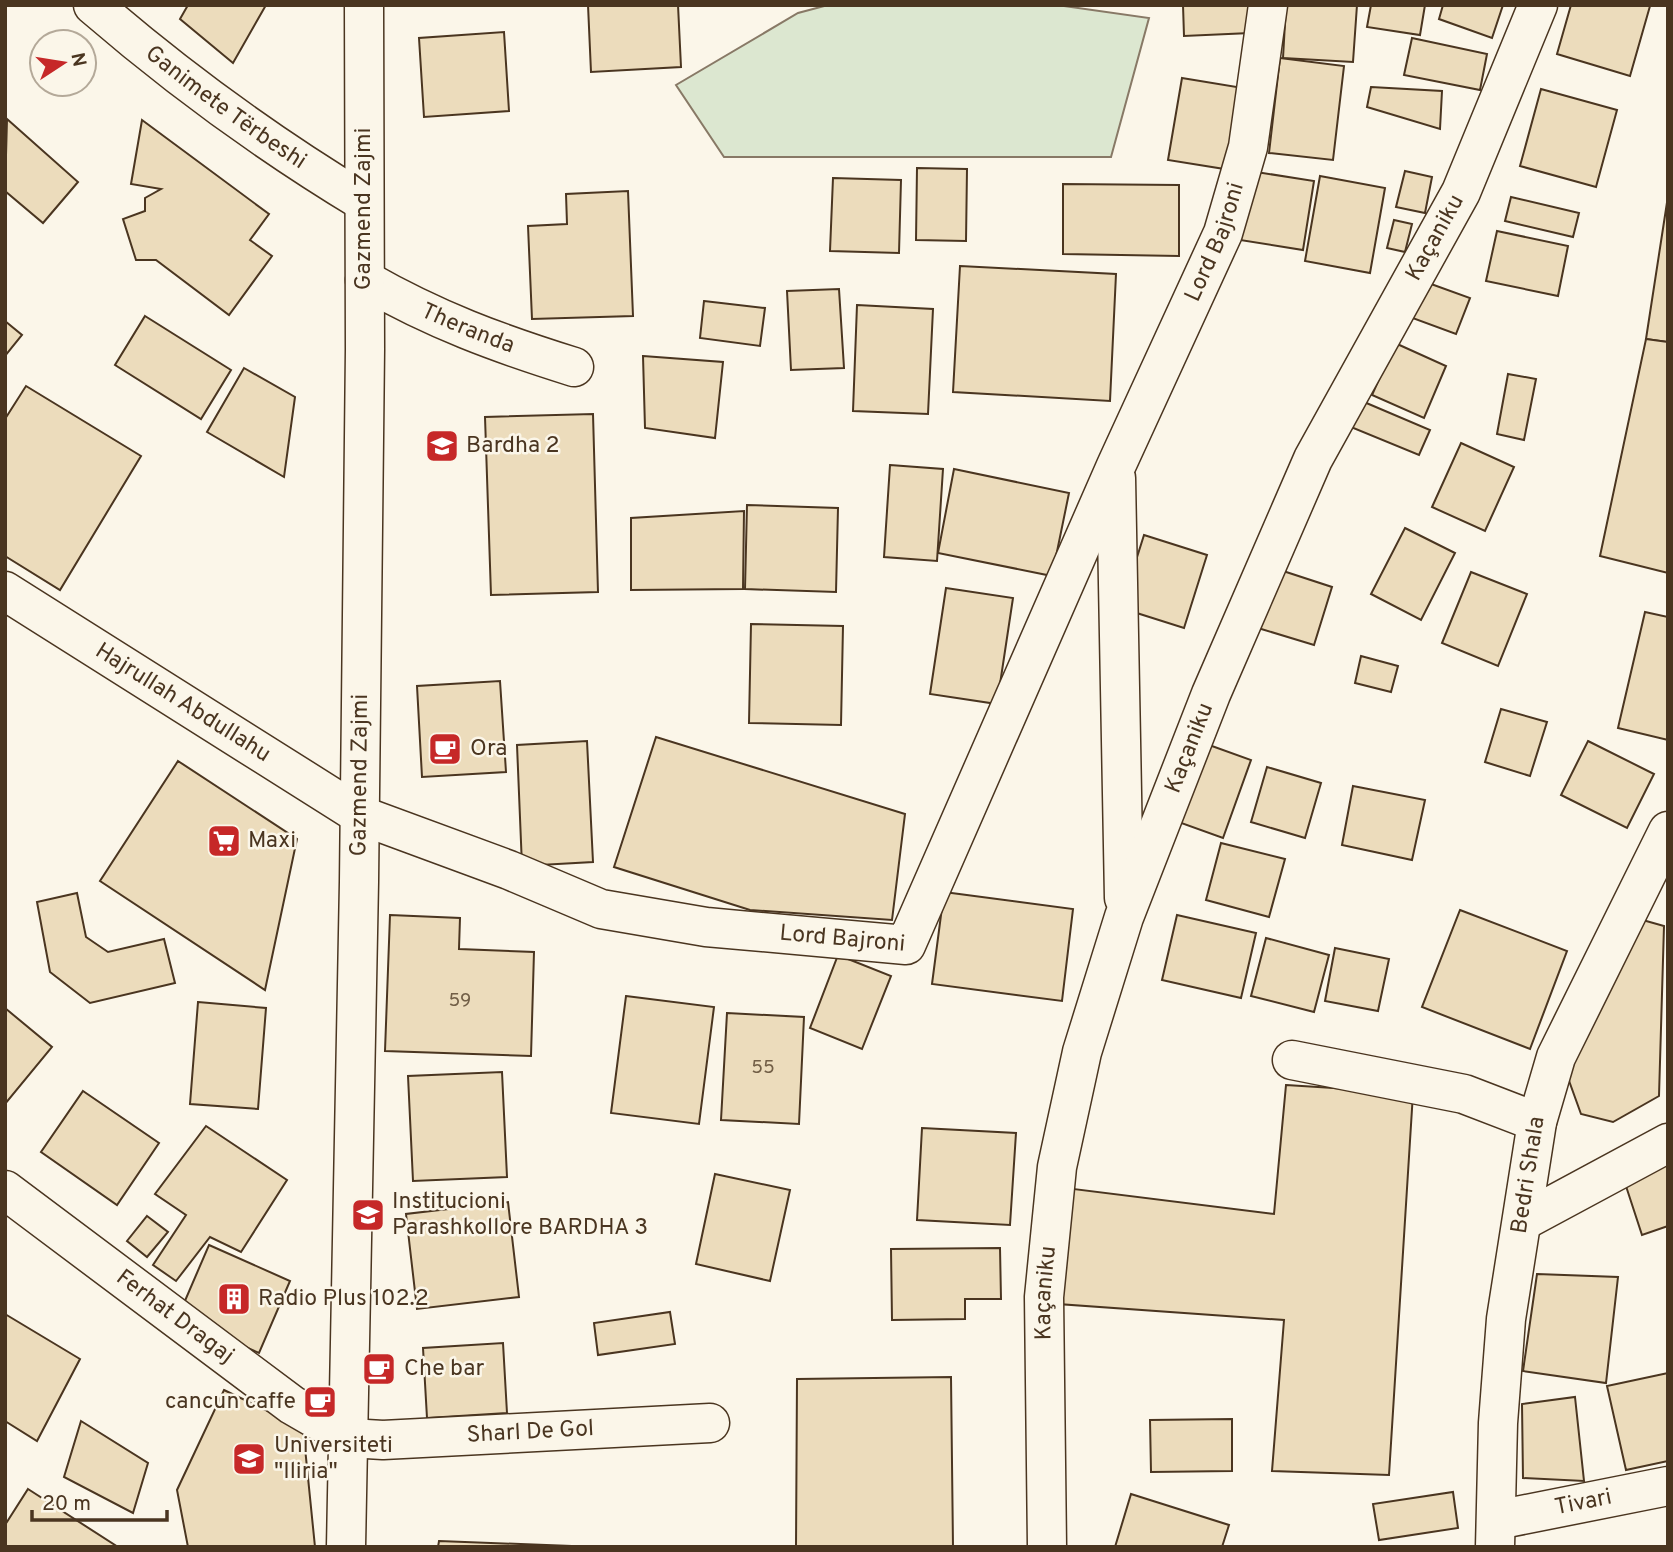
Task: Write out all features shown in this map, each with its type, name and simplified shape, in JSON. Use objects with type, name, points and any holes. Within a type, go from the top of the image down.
[{"type":"street","name":"Ganimete Tërbeshi","points":[[93,5],[173,74],[298,162],[365,202]]},
{"type":"street","name":"Gazmend Zajmi","points":[[346,1547],[360,815],[365,280],[364,5]]},
{"type":"street","name":"Lord Bajroni","points":[[360,815],[509,870],[601,908],[706,927],[906,945],[1116,466],[1223,233],[1248,147],[1268,5]]},
{"type":"street","name":"Kaçaniku","points":[[1047,1547],[1044,1297],[1056,1167],[1082,1052],[1124,916],[1211,694],[1313,459],[1461,192],[1538,5]]},
{"type":"street","name":"Theranda","points":[[365,280],[412,307],[484,339],[574,367]]},
{"type":"street","name":"Lord Bajroni","points":[[1116,466],[1124,916]]},
{"type":"street","name":"Hajrullah Abdullahu","points":[[5,591],[360,815]]},
{"type":"street","name":"Bedri Shala","points":[[1496,1533],[1498,1423],[1506,1320],[1537,1122],[1556,1057],[1668,831]]},
{"type":"street","points":[[1292,1060],[1464,1094],[1537,1122]]},
{"type":"street","points":[[1523,1221],[1668,1143]]},
{"type":"street","name":"Ferhat Dragaj","points":[[5,1191],[292,1405],[349,1438]]},
{"type":"street","name":"Sharl De Gol","points":[[349,1438],[383,1440],[710,1423]]},
{"type":"street","name":"Tivari","points":[[1496,1533],[1668,1486]]},
{"type":"green space","points":[[828,5],[1057,5],[1149,18],[1111,157],[724,157],[676,85],[798,13]]},
{"type":"building","points":[[188,5],[266,5],[233,63],[180,19]]},
{"type":"building","points":[[588,5],[678,5],[681,67],[591,72]]},
{"type":"building","points":[[1183,5],[1249,5],[1250,33],[1184,36]]},
{"type":"building","points":[[1286,5],[1357,5],[1353,62],[1283,58]]},
{"type":"building","points":[[1371,5],[1425,5],[1420,35],[1367,27]]},
{"type":"building","points":[[1443,5],[1503,5],[1492,38],[1439,19]]},
{"type":"building","points":[[1571,5],[1650,6],[1630,76],[1557,54]]},
{"type":"building","points":[[504,32],[509,111],[424,117],[419,38]]},
{"type":"building","points":[[1412,38],[1487,54],[1480,90],[1404,75]]},
{"type":"building","points":[[1280,58],[1344,66],[1333,160],[1269,153]]},
{"type":"building","points":[[1182,78],[1249,89],[1237,171],[1168,160]]},
{"type":"building","points":[[1371,87],[1442,91],[1440,129],[1367,107]]},
{"type":"building","points":[[1541,89],[1617,110],[1596,187],[1520,166]]},
{"type":"building","points":[[7,119],[78,182],[43,223],[5,191]]},
{"type":"building","points":[[142,120],[269,214],[250,240],[272,256],[229,315],[156,260],[136,260],[123,219],[145,211],[145,198],[161,189],[131,184]]},
{"type":"building","points":[[917,168],[967,169],[966,241],[916,240]]},
{"type":"building","points":[[1250,171],[1314,181],[1303,250],[1240,240]]},
{"type":"building","points":[[1405,171],[1432,177],[1425,213],[1396,207]]},
{"type":"building","points":[[1320,176],[1385,188],[1370,273],[1305,261]]},
{"type":"building","points":[[833,178],[901,180],[899,253],[830,251]]},
{"type":"building","points":[[1063,184],[1179,185],[1179,256],[1063,254]]},
{"type":"building","points":[[628,191],[633,316],[532,319],[528,226],[567,224],[566,194]]},
{"type":"building","points":[[1668,196],[1668,342],[1646,339]]},
{"type":"building","points":[[1511,197],[1579,213],[1573,237],[1505,221]]},
{"type":"building","points":[[1394,220],[1412,224],[1405,252],[1387,248]]},
{"type":"building","points":[[1497,231],[1568,246],[1558,296],[1486,281]]},
{"type":"building","points":[[960,266],[1116,274],[1110,401],[953,392]]},
{"type":"building","points":[[1420,280],[1470,298],[1456,334],[1407,316]]},
{"type":"building","points":[[839,289],[844,368],[791,370],[787,291]]},
{"type":"building","points":[[704,301],[765,308],[760,346],[700,338]]},
{"type":"building","points":[[857,305],[933,309],[928,414],[853,411]]},
{"type":"building","points":[[145,316],[231,370],[201,419],[115,365]]},
{"type":"building","points":[[5,321],[22,335],[5,356]]},
{"type":"building","points":[[1646,339],[1668,342],[1668,573],[1600,556]]},
{"type":"building","points":[[1395,343],[1446,366],[1424,418],[1372,395]]},
{"type":"building","points":[[643,356],[723,362],[715,438],[645,428]]},
{"type":"building","points":[[244,368],[295,397],[284,477],[207,432]]},
{"type":"building","points":[[1508,374],[1536,379],[1524,440],[1497,434]]},
{"type":"building","points":[[26,386],[141,456],[60,590],[5,556],[5,419]]},
{"type":"building","points":[[1357,399],[1430,430],[1419,455],[1346,425]]},
{"type":"building","points":[[593,414],[598,592],[491,595],[485,417]]},
{"type":"building","points":[[1461,443],[1514,467],[1485,531],[1432,507]]},
{"type":"building","points":[[890,465],[943,469],[937,561],[884,557]]},
{"type":"building","points":[[954,469],[1069,493],[1052,576],[938,553]]},
{"type":"building","points":[[747,505],[838,508],[836,592],[745,589]]},
{"type":"building","points":[[744,511],[743,589],[631,590],[631,518]]},
{"type":"building","points":[[1405,528],[1455,553],[1421,620],[1371,594]]},
{"type":"building","points":[[1144,535],[1207,555],[1184,628],[1121,608]]},
{"type":"building","points":[[1277,569],[1332,587],[1314,645],[1258,628]]},
{"type":"building","points":[[1471,572],[1527,594],[1498,666],[1442,643]]},
{"type":"building","points":[[946,588],[1013,598],[997,704],[930,694]]},
{"type":"building","points":[[1645,612],[1668,617],[1668,740],[1618,728]]},
{"type":"building","points":[[751,624],[843,626],[841,725],[749,723]]},
{"type":"building","points":[[1361,656],[1398,666],[1391,692],[1355,683]]},
{"type":"building","points":[[500,681],[506,772],[422,777],[417,686]]},
{"type":"building","points":[[1501,709],[1547,722],[1530,776],[1485,762]]},
{"type":"building","points":[[656,737],[905,814],[892,920],[750,910],[614,867]]},
{"type":"building","points":[[587,741],[593,862],[522,866],[517,745]]},
{"type":"building","points":[[1198,741],[1251,760],[1223,838],[1170,819]]},
{"type":"building","points":[[1588,741],[1654,774],[1627,828],[1561,795]]},
{"type":"building","points":[[178,761],[297,839],[265,990],[100,881]]},
{"type":"building","points":[[1267,767],[1321,783],[1305,838],[1251,822]]},
{"type":"building","points":[[1353,786],[1425,800],[1412,860],[1342,845]]},
{"type":"building","points":[[1221,843],[1285,859],[1269,917],[1206,900]]},
{"type":"building","points":[[944,892],[1073,909],[1062,1001],[932,984]]},
{"type":"building","points":[[77,893],[86,937],[108,952],[164,939],[175,983],[90,1003],[50,972],[37,902]]},
{"type":"building","points":[[1460,910],[1567,951],[1530,1049],[1422,1007]]},
{"type":"building","points":[[390,915],[460,918],[459,949],[534,952],[531,1056],[385,1051]]},
{"type":"building","points":[[1177,915],[1256,933],[1241,998],[1162,980]]},
{"type":"building","points":[[1632,917],[1664,926],[1659,1096],[1613,1122],[1581,1114],[1563,1064]]},
{"type":"building","points":[[1266,938],[1329,955],[1314,1012],[1251,996]]},
{"type":"building","points":[[1335,948],[1389,959],[1378,1011],[1325,1001]]},
{"type":"building","points":[[838,955],[891,976],[862,1049],[810,1028]]},
{"type":"building","points":[[626,996],[714,1007],[699,1124],[611,1113]]},
{"type":"building","points":[[198,1002],[266,1008],[258,1109],[190,1104]]},
{"type":"building","points":[[5,1008],[52,1047],[5,1104]]},
{"type":"building","points":[[727,1013],[804,1017],[799,1124],[721,1120]]},
{"type":"building","points":[[502,1072],[507,1177],[413,1181],[408,1076]]},
{"type":"building","points":[[1286,1085],[1413,1093],[1389,1475],[1272,1471],[1284,1320],[1058,1304],[1066,1188],[1274,1214]]},
{"type":"building","points":[[83,1091],[159,1143],[117,1205],[41,1152]]},
{"type":"building","points":[[206,1126],[287,1180],[241,1252],[210,1237],[176,1281],[153,1265],[186,1215],[155,1194]]},
{"type":"building","points":[[922,1128],[1016,1133],[1010,1225],[917,1220]]},
{"type":"building","points":[[1668,1163],[1668,1226],[1642,1235],[1623,1177]]},
{"type":"building","points":[[715,1174],[790,1190],[770,1281],[696,1264]]},
{"type":"building","points":[[508,1202],[519,1297],[417,1309],[406,1214]]},
{"type":"building","points":[[147,1216],[168,1232],[147,1257],[127,1241]]},
{"type":"building","name":"Radio Plus 102.2","points":[[209,1245],[290,1281],[259,1353],[178,1317]]},
{"type":"building","points":[[1000,1248],[1001,1299],[965,1299],[965,1319],[892,1320],[891,1249]]},
{"type":"building","points":[[1537,1274],[1618,1277],[1606,1383],[1523,1371]]},
{"type":"building","points":[[670,1312],[675,1344],[598,1355],[594,1323]]},
{"type":"building","points":[[5,1314],[80,1359],[37,1441],[5,1421]]},
{"type":"building","points":[[503,1343],[507,1413],[427,1418],[423,1348]]},
{"type":"building","points":[[1668,1373],[1668,1461],[1626,1470],[1607,1386]]},
{"type":"building","points":[[951,1377],[953,1547],[796,1547],[797,1379]]},
{"type":"building","name":"Universiteti \"Iliria\"","points":[[224,1390],[303,1428],[315,1547],[188,1547],[177,1490]]},
{"type":"building","points":[[1575,1397],[1584,1481],[1523,1478],[1522,1404]]},
{"type":"building","points":[[1232,1419],[1232,1471],[1151,1472],[1150,1420]]},
{"type":"building","points":[[81,1421],[148,1463],[133,1513],[64,1477]]},
{"type":"building","points":[[28,1489],[118,1547],[5,1547],[5,1525]]},
{"type":"building","points":[[1453,1492],[1458,1528],[1379,1540],[1373,1504]]},
{"type":"building","points":[[1131,1494],[1229,1525],[1222,1547],[1115,1547]]},
{"type":"building","points":[[439,1541],[571,1546],[571,1547],[438,1547]]},
{"type":"place","name":"Bardha 2","points":[[442,446]]},
{"type":"place","name":"Ora","points":[[445,749]]},
{"type":"place","name":"Maxi","points":[[224,841]]},
{"type":"place","name":"Institucioni Parashkollore BARDHA 3","points":[[368,1215]]},
{"type":"place","name":"Radio Plus 102.2","points":[[234,1299]]},
{"type":"place","name":"Che bar","points":[[379,1369]]},
{"type":"place","name":"cancun caffe","points":[[320,1402]]},
{"type":"place","name":"Universiteti \"Iliria\"","points":[[249,1459]]}]
